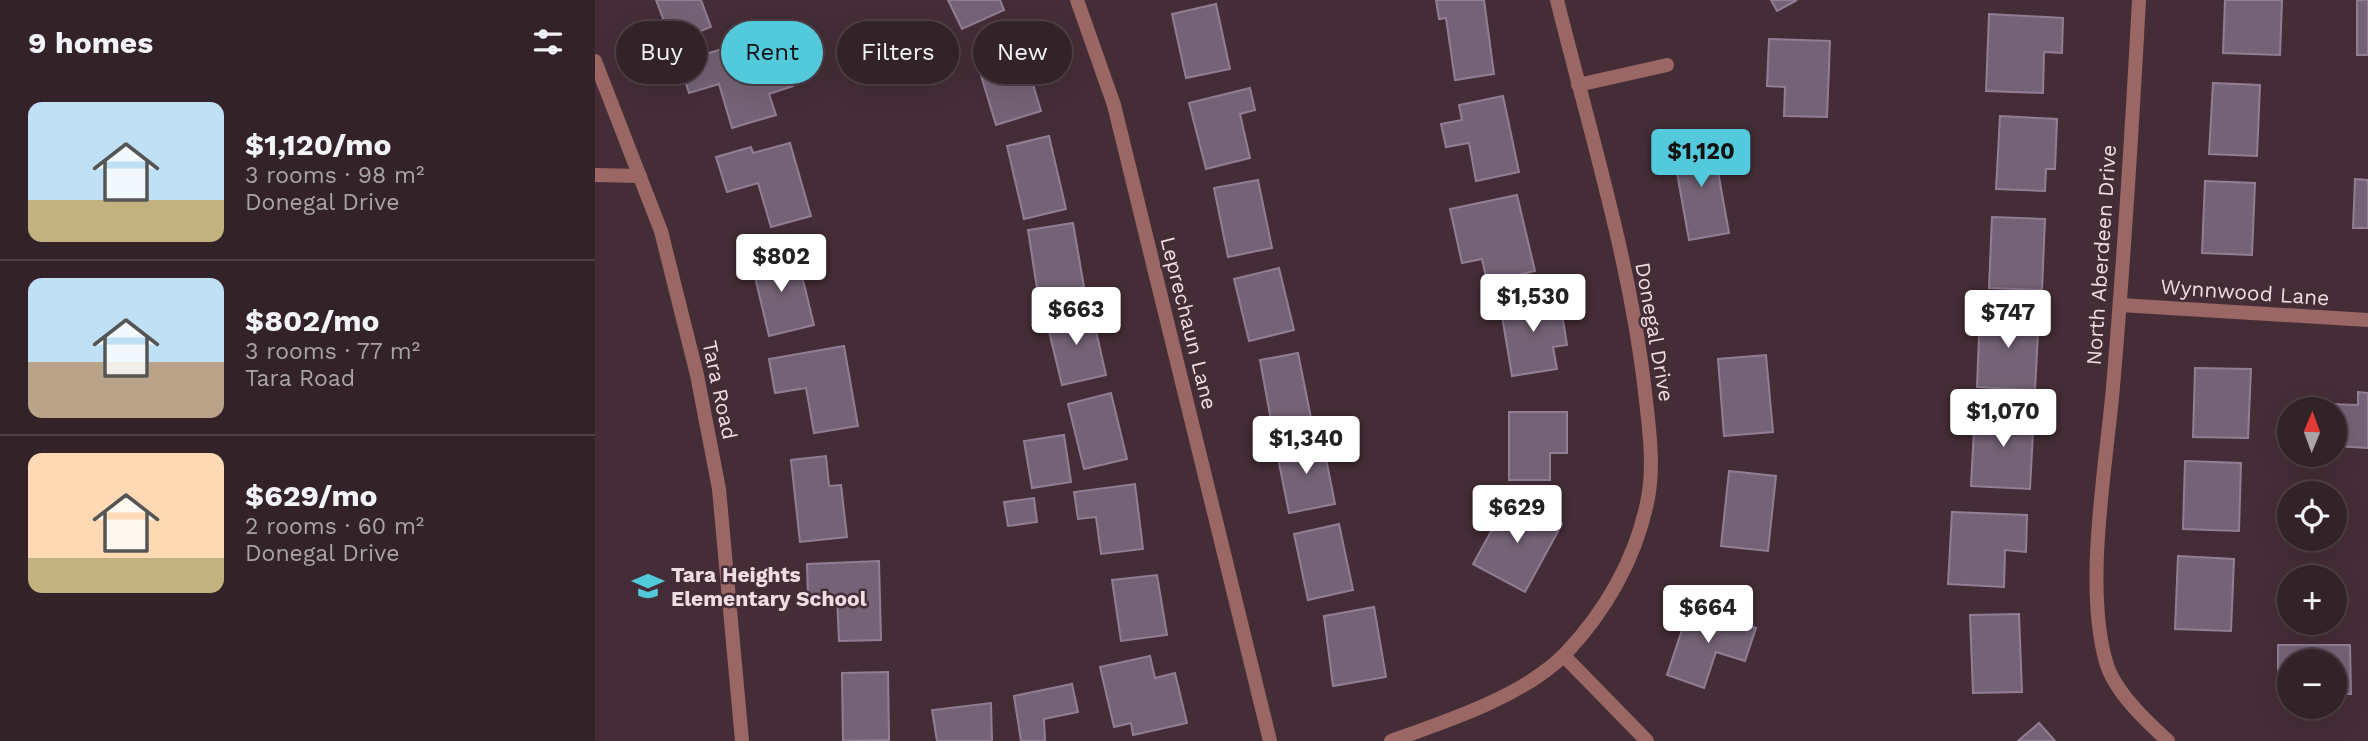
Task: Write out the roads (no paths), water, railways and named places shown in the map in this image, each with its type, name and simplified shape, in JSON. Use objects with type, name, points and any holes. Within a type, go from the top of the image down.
[{"type":"street","name":"Leprechaun Lane","points":[[1077,0],[1114,105],[1271,741]]},
{"type":"street","name":"Donegal Drive","points":[[1391,741],[1467,714],[1530,680],[1563,656],[1606,604],[1635,549],[1648,501],[1651,443],[1641,353],[1620,254],[1557,0]]},
{"type":"street","name":"North Aberdeen Drive","points":[[2139,0],[2120,305],[2098,562],[2097,611],[2106,665],[2135,710],[2168,741]]},
{"type":"street","name":"Tara Road","points":[[595,61],[661,231],[697,375],[719,489],[742,741]]},
{"type":"street","points":[[1578,85],[1667,65]]},
{"type":"street","points":[[595,175],[640,176]]},
{"type":"street","name":"Wynnwood Lane","points":[[2120,305],[2368,320]]},
{"type":"street","points":[[1563,656],[1647,741]]},
{"type":"place","name":"Tara Heights Elementary School","points":[[648,586]]}]
